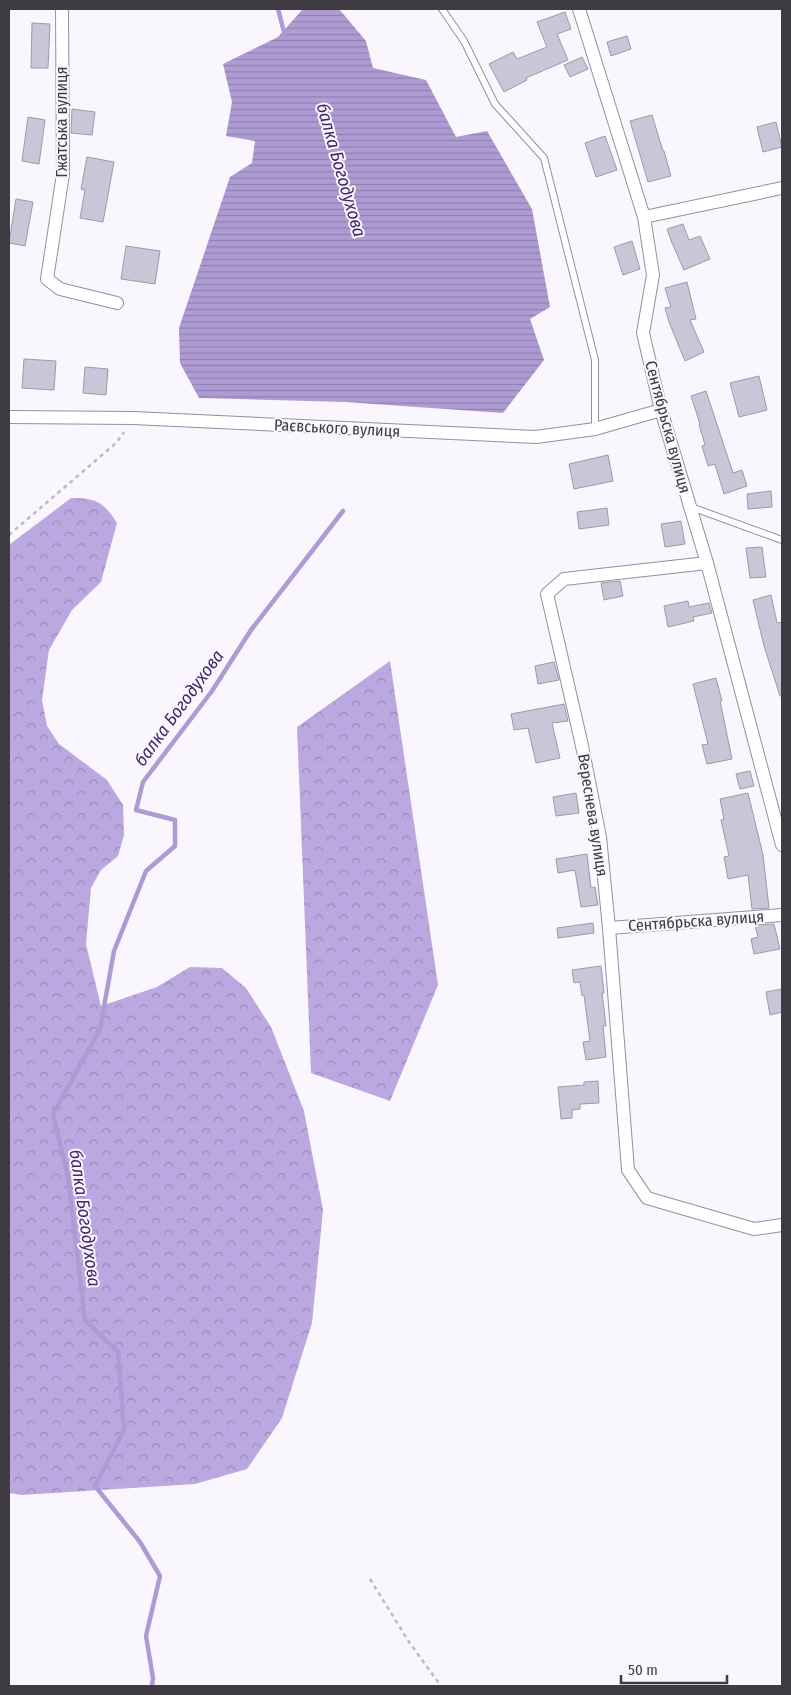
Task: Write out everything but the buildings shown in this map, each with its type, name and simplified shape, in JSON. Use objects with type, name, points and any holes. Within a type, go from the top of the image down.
[{"type":"street","name":"Гжатська вулиця","points":[[62,9],[63,174],[47,278],[60,289],[117,303]]},
{"type":"street","name":"Сентябрьска вулиця","points":[[579,9],[644,217],[653,275],[643,333],[661,410],[707,563],[782,845]]},
{"type":"street","points":[[644,217],[782,188]]},
{"type":"street","name":"Раєвського вулиця","points":[[9,417],[133,418],[536,437],[595,430],[661,410]]},
{"type":"street","name":"Вереснева вулиця","points":[[707,563],[564,579],[548,594],[581,741],[600,837],[628,1170],[647,1198],[754,1229],[782,1225]]},
{"type":"street","name":"Сентябрьска вулиця","points":[[609,928],[782,915]]},
{"type":"lane","points":[[442,9],[464,41],[495,104],[544,158],[595,360],[595,430]]},
{"type":"lane","points":[[690,506],[782,540]]},
{"type":"path","points":[[9,534],[116,443],[133,418]]},
{"type":"path","points":[[370,1579],[408,1642],[441,1686]]},
{"type":"green space","points":[[71,498],[93,500],[108,510],[117,523],[101,582],[72,610],[49,650],[42,700],[47,726],[59,744],[107,780],[123,805],[124,835],[118,856],[101,870],[91,888],[86,944],[101,1006],[157,987],[190,967],[222,968],[246,988],[271,1027],[304,1111],[323,1210],[312,1323],[282,1418],[247,1469],[195,1484],[22,1495],[9,1493],[9,545]]},
{"type":"green space","points":[[390,661],[438,985],[390,1101],[311,1073],[297,727]]},
{"type":"water","points":[[303,9],[339,9],[366,41],[373,68],[426,80],[456,137],[487,131],[532,209],[550,307],[530,319],[544,360],[503,413],[345,402],[199,398],[180,363],[179,328],[230,177],[252,163],[255,141],[226,136],[232,102],[223,64],[278,37]]},
{"type":"waterway","name":"балка Богодухова","points":[[278,9],[285,36]]},
{"type":"waterway","name":"балка Богодухова","points":[[152,1686],[153,1678],[146,1636],[160,1576],[140,1542],[95,1486],[124,1430],[118,1352],[85,1320],[68,1177],[53,1114],[100,1029],[114,951],[146,871],[175,846],[175,820],[136,810],[143,782],[212,691],[251,630],[343,511]]}]
